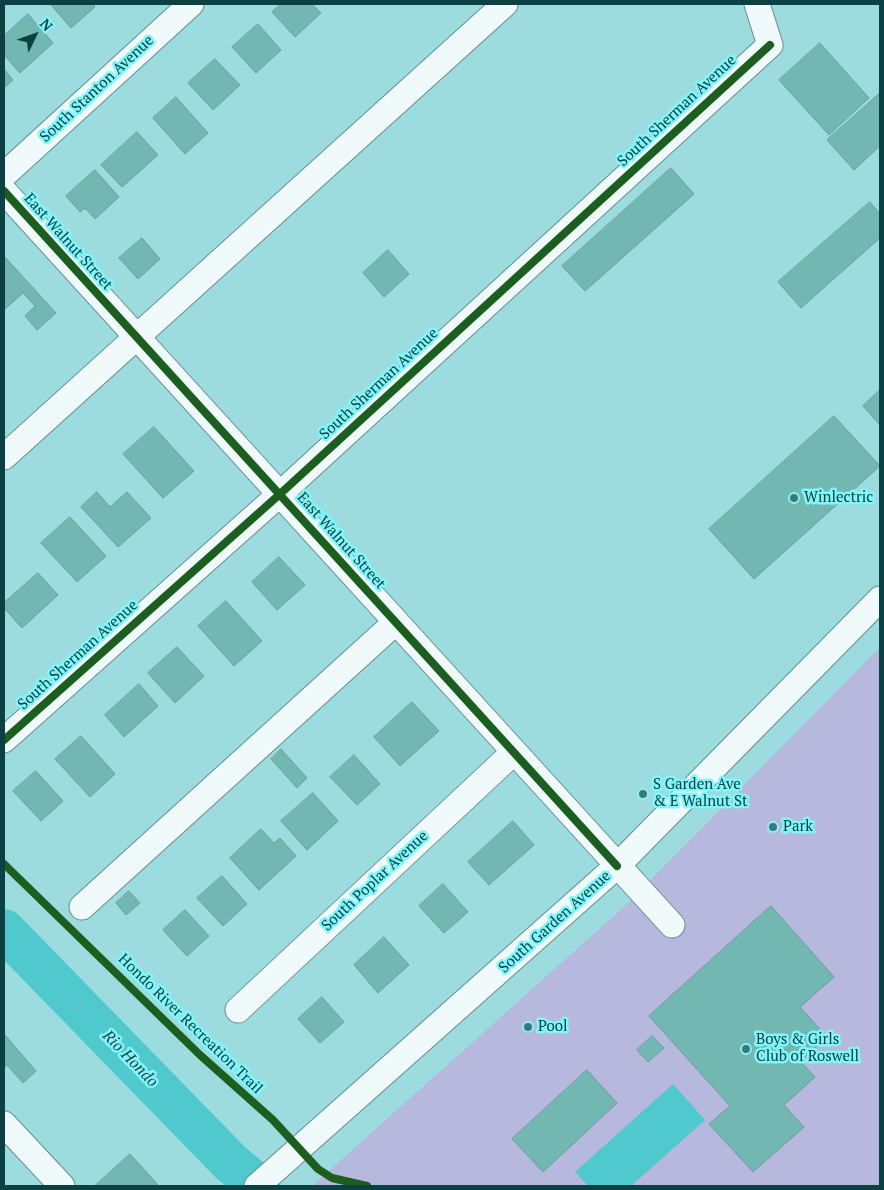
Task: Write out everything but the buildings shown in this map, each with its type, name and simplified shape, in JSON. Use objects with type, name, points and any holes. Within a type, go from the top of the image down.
[{"type":"street","name":"South Stanton Avenue","points":[[4,175],[191,4]]},
{"type":"street","points":[[4,457],[505,4]]},
{"type":"street","name":"South Sherman Avenue","points":[[4,740],[280,494],[770,45],[760,7],[757,4]]},
{"type":"street","name":"East Walnut Street","points":[[4,191],[513,753],[672,925]]},
{"type":"street","name":"South Garden Avenue","points":[[257,1186],[617,866],[880,599]]},
{"type":"street","points":[[82,907],[396,622]]},
{"type":"street","name":"South Poplar Avenue","points":[[238,1010],[513,753]]},
{"type":"street","points":[[4,1124],[62,1186]]},
{"type":"shaded area","points":[[880,647],[880,1186],[312,1186],[626,905]]},
{"type":"water","points":[[673,1084],[705,1120],[631,1186],[588,1186],[575,1172]]},
{"type":"waterway","name":"Rio Hondo","points":[[4,930],[231,1163],[259,1186]]},
{"type":"cycle path","points":[[4,740],[280,494],[770,45]]},
{"type":"cycle path","points":[[4,191],[617,866]]},
{"type":"cycle path","name":"Hondo River Recreation Trail","points":[[4,864],[200,1055],[273,1120],[318,1169],[332,1178],[367,1186]]},
{"type":"place","name":"Winlectric","points":[[794,498]]},
{"type":"place","name":"S Garden Ave & E Walnut St","points":[[643,794]]},
{"type":"place","name":"Park","points":[[773,827]]},
{"type":"place","name":"Pool","points":[[528,1027]]},
{"type":"place","name":"Boys & Girls Club of Roswell","points":[[746,1049]]}]
